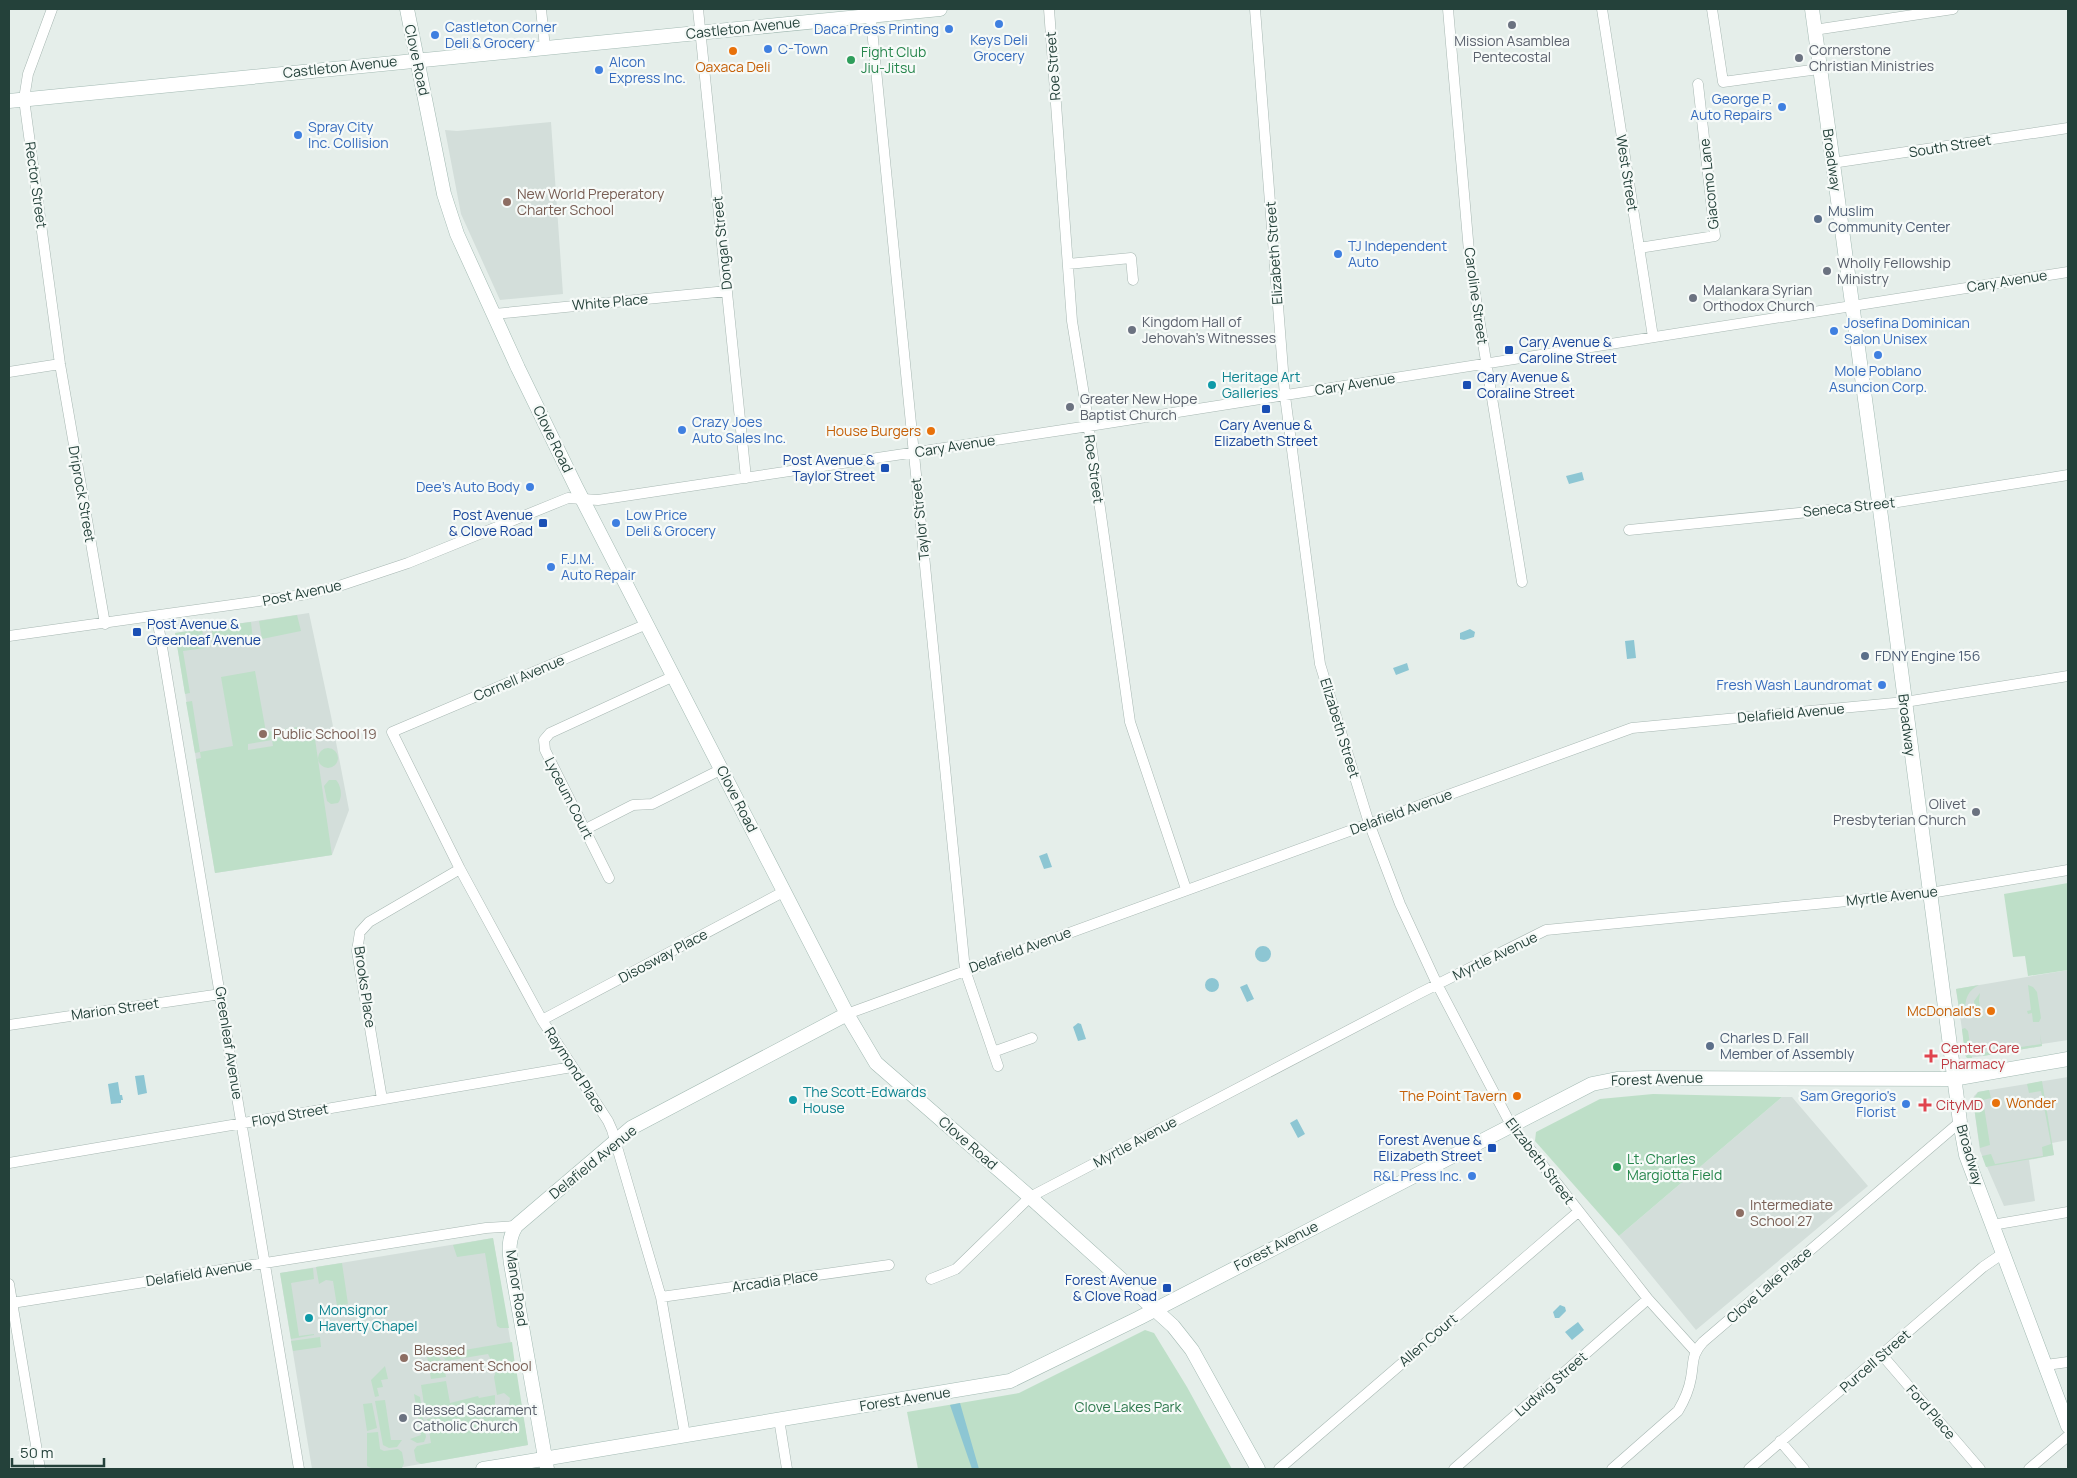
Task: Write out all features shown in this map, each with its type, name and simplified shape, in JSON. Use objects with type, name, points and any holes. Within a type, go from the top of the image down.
[{"type":"street","name":"Rector Street","points":[[52,9],[28,74],[24,99],[60,364]]},
{"type":"street","name":"Clove Road","points":[[406,9],[446,202],[457,234],[518,368],[582,499],[847,1014],[876,1063],[1174,1326],[1192,1350],[1258,1469]]},
{"type":"street","points":[[541,9],[545,48]]},
{"type":"street","name":"Dongan Street","points":[[698,9],[746,478]]},
{"type":"street","name":"Castleton Avenue","points":[[9,101],[701,33],[871,12],[940,9]]},
{"type":"street","name":"Roe Street","points":[[1050,9],[1072,321],[1089,426],[1130,722],[1186,889]]},
{"type":"street","name":"Elizabeth Street","points":[[1256,9],[1285,396],[1320,664],[1369,823],[1400,904],[1438,984],[1511,1125],[1648,1299],[1694,1351]]},
{"type":"street","name":"Caroline Street","points":[[1448,9],[1470,263],[1522,582]]},
{"type":"street","name":"West Street","points":[[1602,9],[1653,337]]},
{"type":"street","points":[[1712,9],[1723,82],[1820,70]]},
{"type":"street","name":"Broadway","points":[[1812,9],[1960,1122],[1966,1154],[2068,1426]]},
{"type":"street","points":[[1814,30],[1953,9]]},
{"type":"street","name":"Taylor Street","points":[[871,12],[965,970],[998,1066]]},
{"type":"street","name":"Giacomo Lane","points":[[1639,248],[1715,236],[1698,84]]},
{"type":"street","name":"South Street","points":[[1832,163],[2068,128]]},
{"type":"street","points":[[1068,264],[1131,258],[1133,280]]},
{"type":"street","name":"Cary Avenue","points":[[582,499],[598,500],[914,453],[2068,272]]},
{"type":"street","name":"White Place","points":[[494,314],[727,291]]},
{"type":"street","points":[[9,372],[60,364]]},
{"type":"street","name":"Driprock Street","points":[[60,364],[105,624]]},
{"type":"street","name":"Seneca Street","points":[[1628,530],[1879,505],[2068,475]]},
{"type":"street","name":"Post Avenue","points":[[9,636],[269,601],[333,588],[408,563],[568,498],[582,499]]},
{"type":"street","name":"Greenleaf Avenue","points":[[157,617],[299,1469]]},
{"type":"street","name":"Cornell Avenue","points":[[392,732],[647,624]]},
{"type":"street","name":"Lyceum Court","points":[[609,878],[545,750],[544,740],[550,733],[674,676]]},
{"type":"street","name":"Delafield Avenue","points":[[12,1303],[486,1228],[516,1226],[631,1128],[847,1014],[1632,728],[1904,702],[2068,676]]},
{"type":"street","name":"Raymond Place","points":[[392,732],[460,869],[542,1020],[608,1121],[616,1140],[661,1297],[685,1435]]},
{"type":"street","points":[[586,829],[632,805],[652,804],[722,769]]},
{"type":"street","name":"Brooks Place","points":[[382,1099],[358,952],[360,932],[369,922],[460,869]]},
{"type":"street","name":"Myrtle Avenue","points":[[931,1279],[956,1269],[1030,1197],[1438,984],[1546,930],[1930,893],[2068,870]]},
{"type":"street","name":"Disosway Place","points":[[542,1020],[785,891]]},
{"type":"street","name":"Marion Street","points":[[9,1025],[221,994]]},
{"type":"street","points":[[993,1052],[1032,1038]]},
{"type":"street","name":"Forest Avenue","points":[[483,1469],[546,1464],[685,1435],[1010,1381],[1156,1309],[1592,1084],[1617,1079],[1768,1077],[1953,1079],[2068,1059]]},
{"type":"street","name":"Floyd Street","points":[[9,1164],[572,1068]]},
{"type":"street","name":"Clove Lake Place","points":[[1694,1351],[1960,1122]]},
{"type":"street","name":"Allen Court","points":[[1279,1469],[1578,1212]]},
{"type":"street","points":[[1992,1225],[2068,1212]]},
{"type":"street","name":"Manor Road","points":[[516,1226],[510,1238],[510,1256],[546,1464]]},
{"type":"street","name":"Purcell Street","points":[[1750,1469],[1780,1441],[1984,1267],[2002,1254]]},
{"type":"street","name":"Arcadia Place","points":[[661,1297],[889,1265]]},
{"type":"street","points":[[9,1284],[40,1469]]},
{"type":"street","name":"Ludwig Street","points":[[1454,1469],[1648,1299]]},
{"type":"street","points":[[1612,1469],[1678,1411],[1685,1400],[1691,1380],[1694,1351]]},
{"type":"street","name":"Ford Place","points":[[1882,1355],[1980,1469]]},
{"type":"street","points":[[2046,1365],[2068,1362]]},
{"type":"street","points":[[779,1419],[787,1469]]},
{"type":"street","points":[[2029,1469],[2068,1436]]},
{"type":"street","points":[[1780,1441],[1804,1469]]},
{"type":"shaded area","name":"New World Preperatory Charter School","points":[[551,122],[563,294],[500,300],[461,214],[445,130],[457,131]]},
{"type":"shaded area","name":"Public School 19","points":[[309,613],[349,810],[332,855],[215,873],[175,633]]},
{"type":"shaded area","points":[[2068,970],[2068,1040],[1983,1056],[1969,1058],[1966,1056],[1956,989]]},
{"type":"shaded area","points":[[2068,1077],[2068,1140],[2052,1143],[2054,1155],[2029,1160],[2035,1201],[2004,1206],[1980,1151],[1974,1096],[1978,1092]]},
{"type":"shaded area","name":"Intermediate School 27","points":[[1782,1097],[1792,1097],[1868,1186],[1696,1330],[1619,1236]]},
{"type":"shaded area","name":"Blessed Sacrament School","points":[[493,1238],[528,1445],[392,1469],[312,1469],[280,1273]]},
{"type":"green space","points":[[297,615],[301,631],[262,639],[259,621]]},
{"type":"green space","points":[[251,622],[253,640],[215,646],[211,627]]},
{"type":"green space","points":[[202,629],[205,648],[183,651],[190,693],[185,694],[175,633]]},
{"type":"green space","points":[[255,671],[266,732],[298,727],[301,742],[315,739],[332,855],[215,873],[196,759],[201,758],[200,752],[233,746],[221,677]],"holes":[[[272,740],[273,746],[248,750],[248,744]]]},
{"type":"green space","points":[[192,701],[200,752],[195,753],[186,702]]},
{"type":"green space","points":[[328,748],[335,751],[338,758],[335,765],[328,768],[321,765],[318,758],[321,751]]},
{"type":"green space","points":[[329,780],[336,780],[339,785],[341,795],[338,803],[331,804],[327,801],[324,786]]},
{"type":"green space","points":[[2068,883],[2068,970],[2028,976],[2025,956],[2013,957],[2004,894]]},
{"type":"green space","points":[[1979,985],[1969,993],[1966,999],[1965,1012],[1960,1014],[1956,989]]},
{"type":"green space","points":[[2028,985],[2037,992],[2041,1018],[2039,1022],[2033,1022],[2032,1013],[2028,1014],[2027,1011],[2031,1010]]},
{"type":"green space","points":[[1980,993],[1981,1016],[1984,1017],[1976,1019],[1974,1001]]},
{"type":"green space","points":[[1965,1028],[1968,1031],[1972,1058],[1967,1058],[1965,1055],[1962,1029]]},
{"type":"green space","points":[[2040,1034],[2042,1046],[1983,1056],[1983,1053],[2041,1044]]},
{"type":"green space","points":[[2042,1081],[2054,1155],[1986,1167],[1982,1156],[1991,1154],[1995,1164],[2043,1156],[2042,1147],[2051,1144],[2041,1091],[2029,1093],[2027,1084]]},
{"type":"green space","points":[[1989,1090],[1991,1098],[1983,1100],[1990,1145],[1980,1148],[1973,1100],[1978,1092]]},
{"type":"green space","points":[[1653,1094],[1782,1097],[1619,1236],[1535,1141],[1536,1132],[1600,1099]]},
{"type":"green space","points":[[493,1238],[509,1328],[497,1326],[485,1253],[457,1257],[453,1245]]},
{"type":"green space","points":[[342,1263],[348,1304],[337,1306],[333,1281],[326,1280],[319,1284],[316,1267]]},
{"type":"green space","points":[[313,1268],[314,1279],[291,1283],[299,1336],[314,1335],[291,1339],[280,1273]]},
{"type":"green space","name":"Clove Lakes Park","points":[[1145,1330],[1154,1333],[1187,1387],[1232,1469],[918,1469],[907,1412],[1019,1393]]},
{"type":"green space","points":[[320,1337],[321,1347],[293,1351],[291,1341]]},
{"type":"green space","points":[[512,1342],[515,1365],[495,1368],[488,1354],[446,1361],[441,1354]]},
{"type":"green space","points":[[437,1354],[444,1365],[446,1377],[431,1379],[427,1356]]},
{"type":"green space","points":[[385,1366],[388,1379],[381,1380],[383,1387],[377,1388],[379,1396],[375,1397],[371,1380]]},
{"type":"green space","points":[[516,1368],[528,1445],[421,1464],[416,1461],[414,1450],[417,1446],[431,1443],[427,1419],[440,1416],[439,1412],[438,1415],[426,1417],[421,1385],[446,1381],[450,1403],[478,1396],[479,1398],[495,1395],[495,1406],[503,1409],[509,1405],[510,1398],[504,1393],[497,1395],[494,1377],[496,1371]]},
{"type":"green space","points":[[414,1394],[420,1397],[426,1437],[424,1442],[417,1443],[410,1439],[421,1435]]},
{"type":"green space","points":[[385,1400],[391,1440],[402,1440],[397,1447],[389,1448],[383,1445],[375,1401]]},
{"type":"green space","points":[[372,1403],[377,1428],[367,1431],[363,1404]]},
{"type":"green space","points":[[378,1432],[380,1449],[384,1451],[398,1449],[402,1452],[404,1463],[402,1468],[373,1469],[367,1466],[367,1433]]},
{"type":"water","points":[[1582,472],[1584,480],[1569,484],[1566,476]]},
{"type":"water","points":[[1470,629],[1475,632],[1474,637],[1464,640],[1460,639],[1460,633]]},
{"type":"water","points":[[1634,640],[1636,658],[1627,659],[1625,641]]},
{"type":"water","points":[[1407,663],[1409,670],[1396,675],[1393,668]]},
{"type":"water","points":[[1047,853],[1052,867],[1044,869],[1039,856]]},
{"type":"water","points":[[1263,946],[1271,954],[1263,962],[1255,954]]},
{"type":"water","points":[[1212,978],[1217,980],[1219,985],[1217,990],[1212,992],[1207,990],[1205,985],[1207,980]]},
{"type":"water","points":[[1247,984],[1254,999],[1247,1002],[1240,987]]},
{"type":"water","points":[[1078,1023],[1081,1024],[1086,1039],[1078,1041],[1073,1027]]},
{"type":"water","points":[[144,1075],[147,1093],[138,1095],[135,1076]]},
{"type":"water","points":[[118,1082],[120,1095],[122,1095],[123,1100],[121,1100],[121,1103],[111,1104],[108,1084]]},
{"type":"water","points":[[1297,1119],[1305,1134],[1298,1138],[1290,1123]]},
{"type":"water","points":[[1560,1305],[1565,1307],[1566,1311],[1559,1318],[1555,1318],[1553,1312]]},
{"type":"water","points":[[1578,1322],[1584,1330],[1572,1340],[1565,1332]]},
{"type":"water","points":[[960,1403],[979,1469],[972,1469],[950,1405]]},
{"type":"place","name":"Keys Deli Grocery","points":[[999,24]]},
{"type":"place","name":"Mission Asamblea Pentecostal","points":[[1512,25]]},
{"type":"place","name":"Daca Press Printing","points":[[949,29]]},
{"type":"place","name":"Castleton Corner Deli & Grocery","points":[[435,35]]},
{"type":"place","name":"C-Town","points":[[768,49]]},
{"type":"place","name":"Oaxaca Deli","points":[[733,51]]},
{"type":"place","name":"Cornerstone Christian Ministries","points":[[1799,58]]},
{"type":"place","name":"Fight Club Jiu-Jitsu","points":[[851,60]]},
{"type":"place","name":"Alcon Express Inc.","points":[[599,70]]},
{"type":"place","name":"George P. Auto Repairs","points":[[1782,107]]},
{"type":"place","name":"Spray City Inc. Collision","points":[[298,135]]},
{"type":"place","name":"New World Preperatory Charter School","points":[[507,202]]},
{"type":"place","name":"Muslim Community Center","points":[[1818,219]]},
{"type":"place","name":"TJ Independent Auto","points":[[1338,254]]},
{"type":"place","name":"Wholly Fellowship Ministry","points":[[1827,271]]},
{"type":"place","name":"Malankara Syrian Orthodox Church","points":[[1693,298]]},
{"type":"place","name":"Kingdom Hall of Jehovah's Witnesses","points":[[1132,330]]},
{"type":"place","name":"Josefina Dominican Salon Unisex","points":[[1834,331]]},
{"type":"place","name":"Cary Avenue & Caroline Street","points":[[1509,350]]},
{"type":"place","name":"Mole Poblano Asuncion Corp.","points":[[1878,355]]},
{"type":"place","name":"Heritage Art Galleries","points":[[1212,385]]},
{"type":"place","name":"Cary Avenue & Coraline Street","points":[[1467,385]]},
{"type":"place","name":"Greater New Hope Baptist Church","points":[[1070,407]]},
{"type":"place","name":"Cary Avenue & Elizabeth Street","points":[[1266,409]]},
{"type":"place","name":"Crazy Joes Auto Sales Inc.","points":[[682,430]]},
{"type":"place","name":"House Burgers","points":[[931,431]]},
{"type":"place","name":"Post Avenue & Taylor Street","points":[[885,468]]},
{"type":"place","name":"Dee's Auto Body","points":[[530,487]]},
{"type":"place","name":"Post Avenue & Clove Road","points":[[543,523]]},
{"type":"place","name":"Low Price Deli & Grocery","points":[[616,523]]},
{"type":"place","name":"F.J.M. Auto Repair","points":[[551,567]]},
{"type":"place","name":"Post Avenue & Greenleaf Avenue","points":[[137,632]]},
{"type":"place","name":"FDNY Engine 156","points":[[1865,656]]},
{"type":"place","name":"Fresh Wash Laundromat","points":[[1882,685]]},
{"type":"place","name":"Public School 19","points":[[263,734]]},
{"type":"place","name":"Olivet Presbyterian Church","points":[[1976,812]]},
{"type":"place","name":"McDonald's","points":[[1991,1011]]},
{"type":"place","name":"Charles D. Fall Member of Assembly","points":[[1710,1046]]},
{"type":"place","name":"Center Care Pharmacy","points":[[1931,1056]]},
{"type":"place","name":"The Point Tavern","points":[[1517,1096]]},
{"type":"place","name":"The Scott-Edwards House","points":[[793,1100]]},
{"type":"place","name":"Wonder","points":[[1996,1103]]},
{"type":"place","name":"Sam Gregorio's Florist","points":[[1906,1104]]},
{"type":"place","name":"CityMD","points":[[1925,1105]]},
{"type":"place","name":"Forest Avenue & Elizabeth Street","points":[[1492,1148]]},
{"type":"place","name":"Lt. Charles Margiotta Field","points":[[1617,1167]]},
{"type":"place","name":"R&L Press Inc.","points":[[1472,1176]]},
{"type":"place","name":"Intermediate School 27","points":[[1740,1213]]},
{"type":"place","name":"Forest Avenue & Clove Road","points":[[1167,1288]]},
{"type":"place","name":"Monsignor Haverty Chapel","points":[[309,1318]]},
{"type":"place","name":"Blessed Sacrament School","points":[[404,1358]]},
{"type":"place","name":"Blessed Sacrament Catholic Church","points":[[403,1418]]}]
